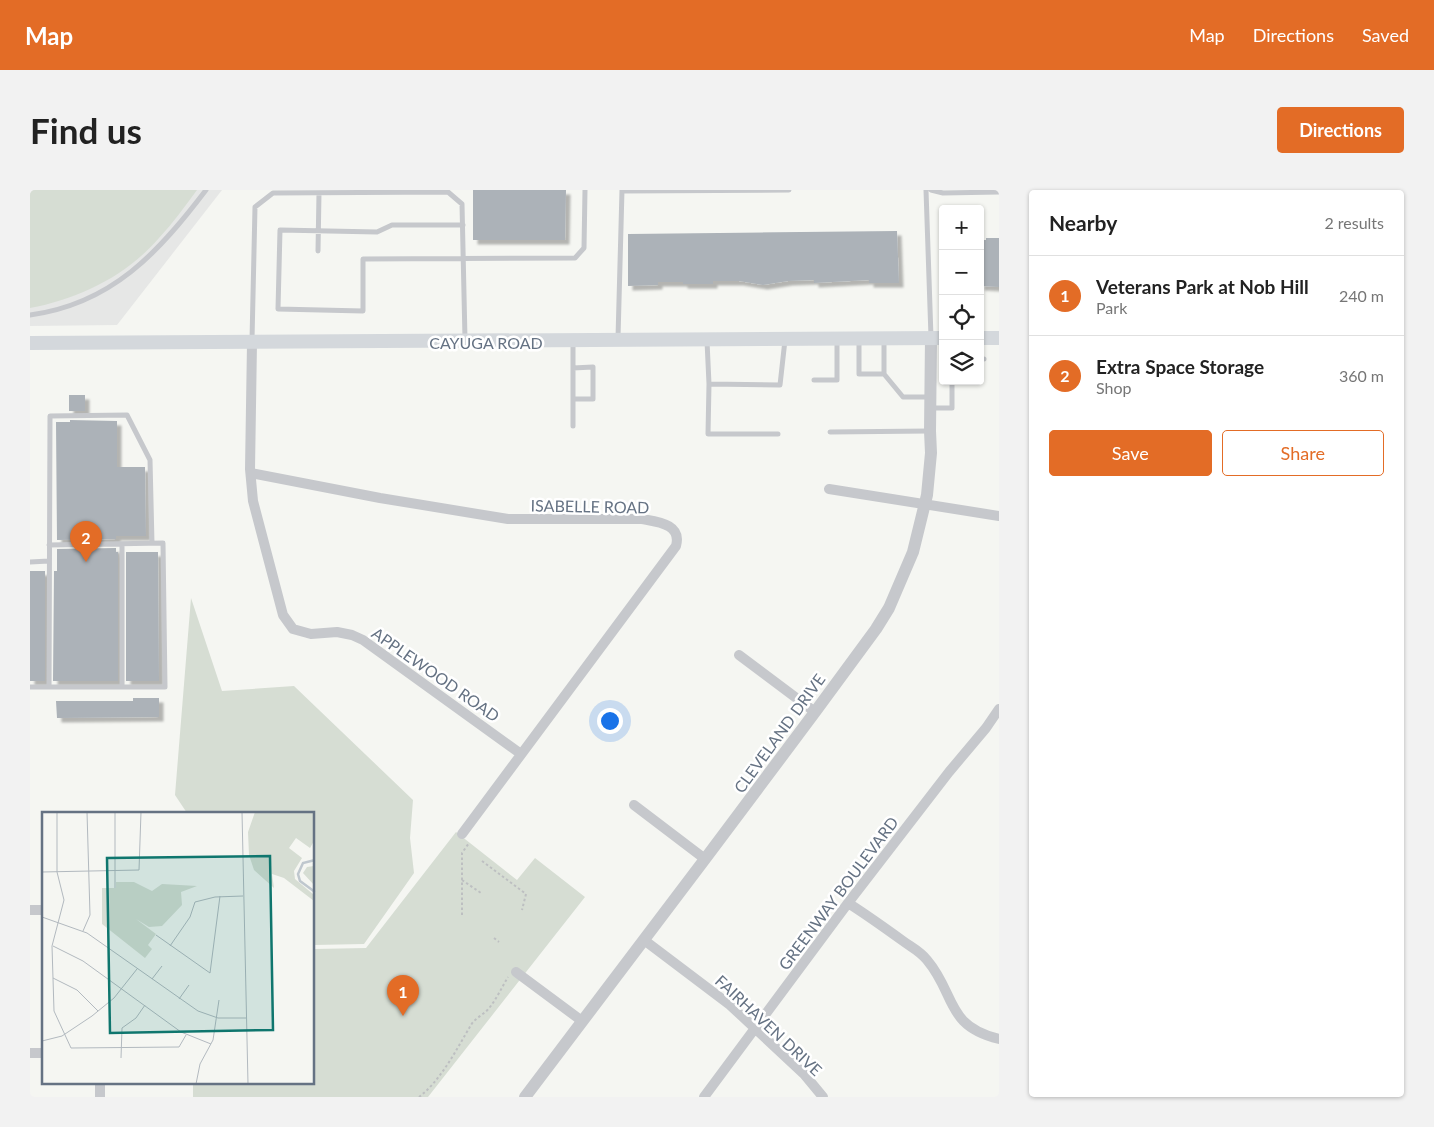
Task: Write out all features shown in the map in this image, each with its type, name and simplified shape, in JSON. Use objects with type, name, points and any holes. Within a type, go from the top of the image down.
[{"type":"main road","name":"CAYUGA ROAD","points":[[30,343],[937,338]]},
{"type":"main road","points":[[984,338],[999,338]]},
{"type":"street","name":"CLEVELAND DRIVE","points":[[525,1097],[706,859],[876,629],[889,608],[913,552],[926,504],[931,453],[930,403],[937,338]]},
{"type":"street","name":"APPLEWOOD ROAD","points":[[252,343],[252,501],[283,615],[292,629],[311,634],[337,632],[352,635],[363,640],[522,754]]},
{"type":"street","name":"ISABELLE ROAD","points":[[251,473],[508,520],[642,520],[668,525],[677,534],[676,546],[462,834]]},
{"type":"street","points":[[829,489],[999,516]]},
{"type":"street","points":[[739,655],[815,712]]},
{"type":"street","name":"GREENWAY BOULEVARD","points":[[704,1097],[848,903],[999,709]]},
{"type":"street","points":[[634,805],[706,859]]},
{"type":"street","points":[[848,903],[918,950],[936,972],[953,1008],[964,1022],[976,1032],[999,1039]]},
{"type":"street","name":"FAIRHAVEN DRIVE","points":[[644,940],[730,1005],[804,1074],[823,1097]]},
{"type":"street","points":[[512,973],[582,1021]]},
{"type":"street","points":[[100,1084],[100,1097]]},
{"type":"lane","points":[[30,315],[86,299],[136,269],[164,242],[206,190]]},
{"type":"lane","points":[[463,225],[392,225],[377,232],[280,230],[278,309],[363,311],[363,259],[575,258],[584,248],[585,190]]},
{"type":"lane","points":[[618,341],[622,191],[789,190]]},
{"type":"lane","points":[[926,190],[937,338]]},
{"type":"lane","points":[[931,190],[943,192],[999,192]]},
{"type":"lane","points":[[252,343],[255,207],[273,192],[407,191],[448,192],[462,204],[465,342]]},
{"type":"lane","points":[[318,251],[319,193]]},
{"type":"lane","points":[[709,384],[780,385],[786,339]]},
{"type":"lane","points":[[814,380],[837,380],[837,339]]},
{"type":"lane","points":[[859,339],[859,374],[884,374]]},
{"type":"lane","points":[[884,339],[884,374],[903,398],[952,408],[952,385]]},
{"type":"lane","points":[[707,340],[709,384],[708,434],[778,434]]},
{"type":"lane","points":[[573,341],[573,426]]},
{"type":"lane","points":[[573,368],[594,367],[593,398],[573,399]]},
{"type":"lane","points":[[49,688],[50,416],[126,416],[150,460],[152,543]]},
{"type":"lane","points":[[830,432],[930,431]]},
{"type":"lane","points":[[30,688],[165,687],[163,543],[49,545]]},
{"type":"lane","points":[[122,544],[122,687]]},
{"type":"lane","points":[[30,562],[50,561]]},
{"type":"path","points":[[462,915],[462,853],[470,843]]},
{"type":"path","points":[[482,862],[526,894],[522,910]]},
{"type":"path","points":[[462,880],[481,893]]},
{"type":"path","points":[[494,938],[499,942]]},
{"type":"path","points":[[419,1097],[435,1081],[472,1024],[490,1008],[512,973]]},
{"type":"shaded area","points":[[30,190],[222,190],[117,325],[30,326]]},
{"type":"shaded area","points":[[30,190],[197,190],[159,238],[132,264],[84,292],[66,299],[30,308]]},
{"type":"shaded area","points":[[191,598],[222,691],[294,686],[413,800],[410,838],[414,873],[364,944],[315,945],[315,812],[186,812],[175,795]]},
{"type":"shaded area","points":[[456,832],[517,880],[535,858],[585,897],[428,1097],[193,1097],[193,1084],[315,1084],[315,949],[366,948]]},
{"type":"building","points":[[473,190],[566,190],[565,240],[473,240]]},
{"type":"building","points":[[897,231],[899,283],[869,283],[869,280],[814,283],[814,280],[788,281],[763,285],[739,281],[713,281],[713,284],[658,282],[658,285],[628,286],[628,234]]},
{"type":"building","points":[[986,238],[999,238],[999,287],[984,286],[984,240]]},
{"type":"building","points":[[69,395],[85,395],[85,411],[69,411]]},
{"type":"building","points":[[70,420],[117,421],[117,467],[145,467],[146,536],[116,536],[116,539],[57,540],[56,422],[70,422]]},
{"type":"building","points":[[116,548],[116,552],[118,552],[118,681],[53,681],[54,571],[57,571],[57,549]]},
{"type":"building","points":[[126,552],[158,552],[159,681],[126,681]]},
{"type":"building","points":[[30,571],[45,571],[45,681],[30,681]]},
{"type":"building","points":[[133,698],[159,698],[159,717],[57,718],[56,701],[133,701]]},
{"type":"place","name":"Extra Space Storage","points":[[86,562]]},
{"type":"place","name":"Veterans Park at Nob Hill","points":[[403,1016]]}]
